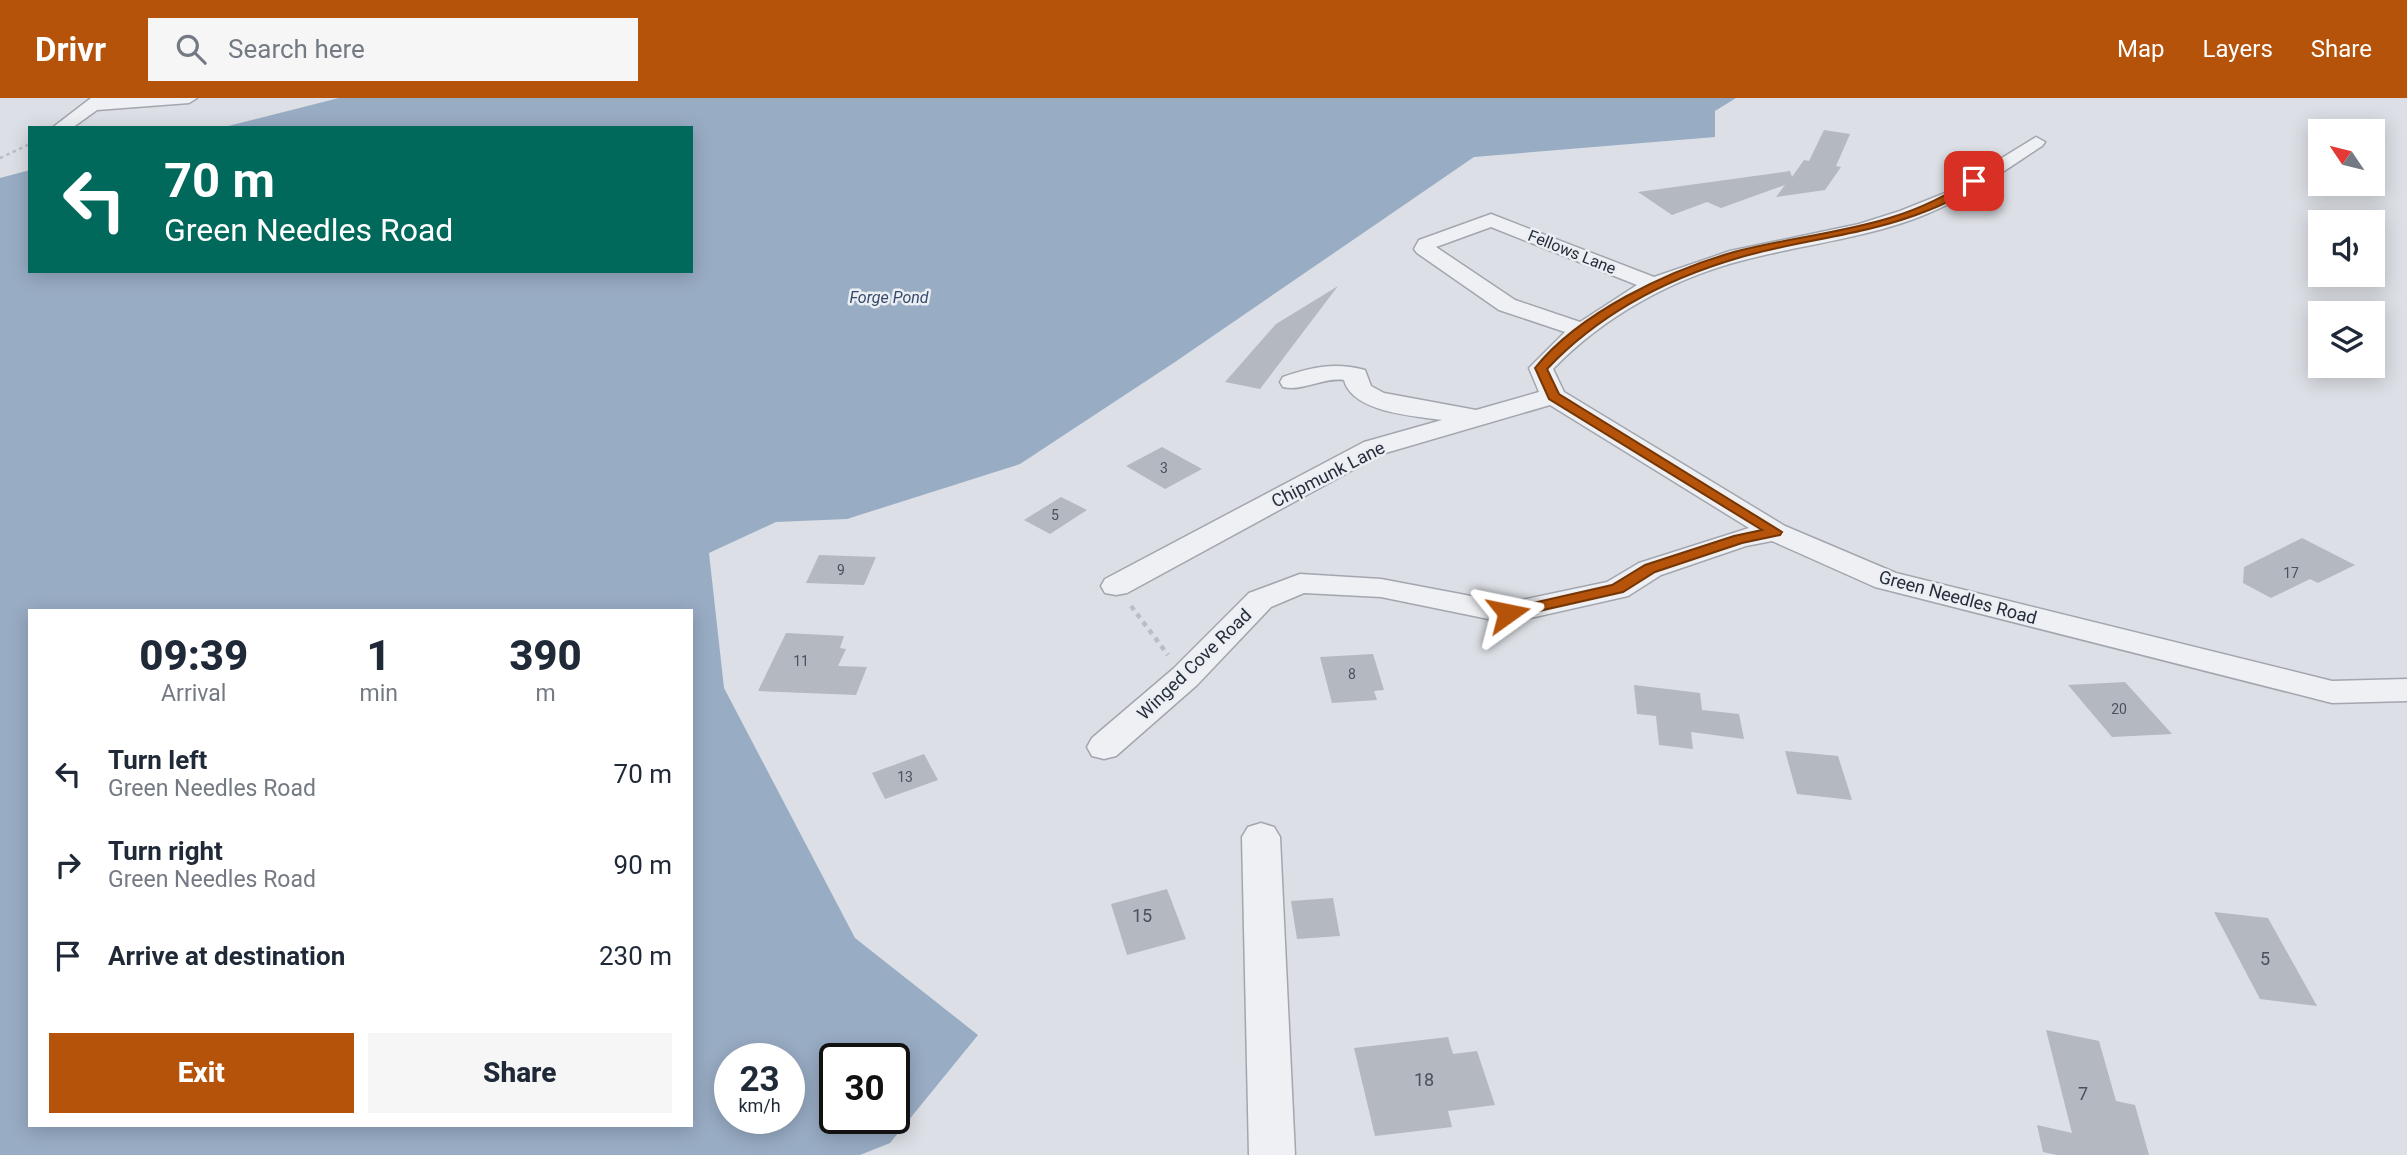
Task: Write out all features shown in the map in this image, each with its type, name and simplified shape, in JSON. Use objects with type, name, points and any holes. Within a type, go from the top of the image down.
[{"type":"street","points":[[63,126],[97,102],[189,98]]},
{"type":"street","points":[[1553,396],[1541,368],[1569,339],[1654,284],[1737,255],[1863,229],[1907,215],[1952,197],[2036,142]]},
{"type":"street","name":"Fellows Lane","points":[[1583,330],[1507,305],[1424,249],[1426,244],[1491,220],[1654,284]]},
{"type":"street","points":[[1292,382],[1328,370],[1340,370],[1356,375],[1358,386],[1364,393],[1385,400],[1477,418]]},
{"type":"street","name":"Chipmunk Lane","points":[[1116,586],[1373,448],[1553,396]]},
{"type":"street","name":"Green Needles Road","points":[[1553,396],[1775,532],[1886,580],[2332,692],[2407,690]]},
{"type":"street","name":"Winged Cove Road","points":[[1104,747],[1185,677],[1260,600],[1300,583],[1381,588],[1508,613],[1617,589],[1650,569],[1739,539],[1775,532]]},
{"type":"street","points":[[1261,837],[1272,1155]]},
{"type":"path","points":[[0,158],[28,145]]},
{"type":"path","points":[[1116,586],[1185,677]]},
{"type":"water","name":"Forge Pond","points":[[339,98],[1736,98],[1715,111],[1715,137],[1474,157],[1175,362],[1020,464],[847,519],[776,522],[709,553],[724,688],[855,938],[978,1035],[910,1118],[910,1043],[819,1043],[819,1134],[897,1134],[890,1143],[860,1155],[0,1155],[0,178],[28,171],[28,273],[693,273],[693,126],[228,126]]},
{"type":"building","points":[[1824,130],[1850,134],[1836,166],[1841,167],[1825,190],[1776,197],[1785,185],[1721,208],[1707,202],[1672,215],[1638,192],[1790,171],[1792,177],[1804,160],[1809,161]]},
{"type":"building","points":[[1338,286],[1260,389],[1225,382],[1276,324]]},
{"type":"building","points":[[1162,447],[1202,469],[1165,489],[1126,466]]},
{"type":"building","points":[[1061,497],[1087,510],[1050,534],[1024,520]]},
{"type":"building","points":[[2302,538],[2355,565],[2318,583],[2310,579],[2271,598],[2243,583],[2244,567]]},
{"type":"building","points":[[819,555],[876,557],[864,585],[806,583]]},
{"type":"building","points":[[786,633],[844,636],[840,648],[846,649],[838,666],[867,667],[856,695],[758,691]]},
{"type":"building","points":[[1373,654],[1384,690],[1374,691],[1377,700],[1332,703],[1320,657]]},
{"type":"building","points":[[2125,682],[2172,734],[2112,737],[2068,685]]},
{"type":"building","points":[[1634,685],[1700,693],[1702,710],[1739,714],[1744,739],[1691,732],[1693,749],[1659,745],[1656,716],[1637,714]]},
{"type":"building","points":[[1785,751],[1838,756],[1852,800],[1797,794]]},
{"type":"building","points":[[924,754],[938,780],[885,799],[872,773]]},
{"type":"building","points":[[1167,889],[1186,939],[1127,955],[1111,904]]},
{"type":"building","points":[[1333,898],[1340,936],[1297,939],[1291,901]]},
{"type":"building","points":[[2214,912],[2268,918],[2317,1006],[2260,999]]},
{"type":"building","points":[[2046,1030],[2099,1041],[2116,1101],[2135,1105],[2149,1155],[2057,1155],[2043,1152],[2037,1125],[2072,1133]]},
{"type":"building","points":[[1448,1037],[1453,1054],[1477,1051],[1495,1105],[1448,1111],[1452,1127],[1375,1136],[1354,1048]]},
{"type":"route","points":[[1508,613],[1617,589],[1650,569],[1739,539],[1775,532],[1553,396],[1541,368],[1569,339],[1654,284],[1737,255],[1863,229],[1907,215],[1952,197],[1974,181]]}]
